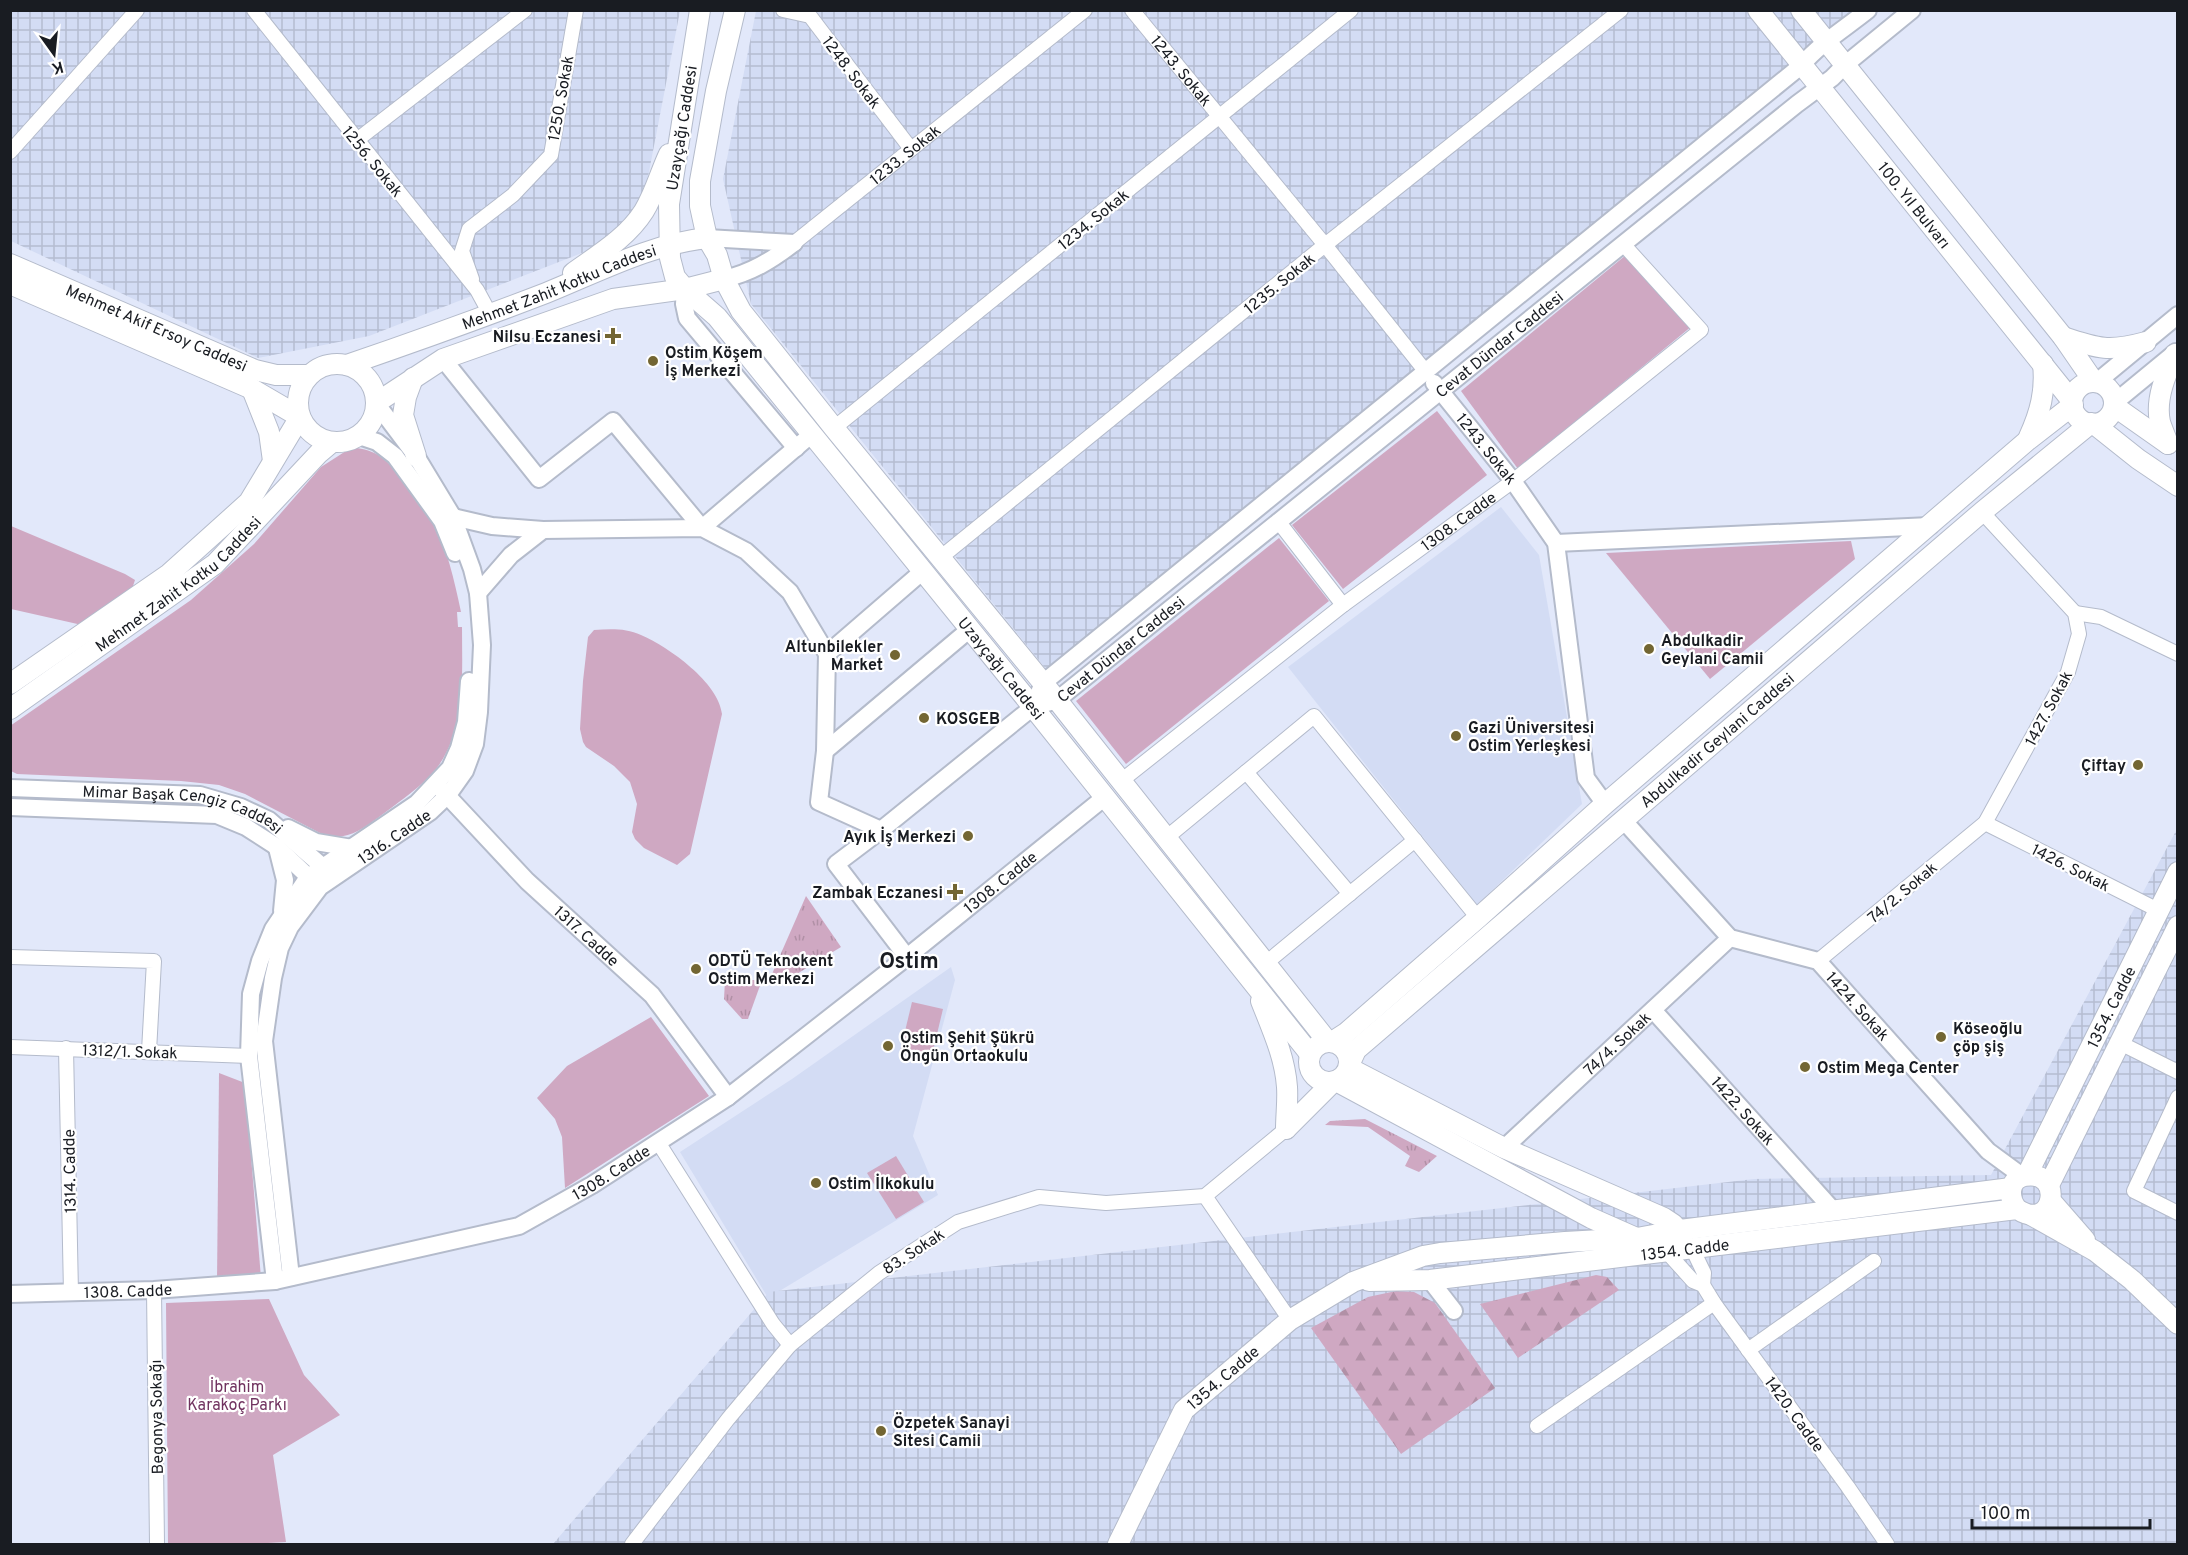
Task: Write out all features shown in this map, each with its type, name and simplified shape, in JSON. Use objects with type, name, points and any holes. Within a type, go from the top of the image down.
[{"type":"main road","name":"Uzayçağı Caddesi","points":[[670,245],[669,204],[700,10]]},
{"type":"main road","name":"Uzayçağı Caddesi","points":[[707,238],[700,206],[700,181],[716,91],[735,10]]},
{"type":"main road","name":"100. Yıl Bulvarı","points":[[1758,10],[2073,403]]},
{"type":"main road","name":"100. Yıl Bulvarı","points":[[1801,10],[2063,337],[2096,382]]},
{"type":"main road","points":[[546,293],[608,248],[643,212],[681,128]]},
{"type":"main road","points":[[707,238],[717,255],[724,279],[685,289],[675,277],[671,266],[670,245],[686,240],[707,238]]},
{"type":"main road","name":"Mehmet Zahit Kotku Caddesi","points":[[347,365],[490,314],[670,245]]},
{"type":"main road","name":"Mehmet Akif Ersoy Caddesi","points":[[10,264],[255,370],[276,375],[309,375]]},
{"type":"main road","name":"Uzayçağı Caddesi","points":[[724,279],[746,319],[1043,683],[1330,1042]]},
{"type":"main road","name":"Mehmet Akif Ersoy Caddesi","points":[[10,284],[252,389],[300,417]]},
{"type":"main road","name":"Uzayçağı Caddesi","points":[[685,289],[717,317],[1033,707],[1252,981],[1310,1058]]},
{"type":"main road","name":"Mehmet Zahit Kotku Caddesi","points":[[376,403],[443,359],[613,299],[685,289]]},
{"type":"main road","points":[[2063,337],[2104,349],[2122,349],[2146,342]]},
{"type":"main road","points":[[2173,447],[2160,422],[2159,406],[2165,378],[2176,352]]},
{"type":"main road","points":[[2028,440],[2043,398],[2045,379],[2043,364]]},
{"type":"main road","points":[[327,365],[347,365],[355,368],[368,379],[373,387],[376,403],[372,422],[359,436],[342,442],[332,442],[312,434],[300,417],[297,406],[298,395],[309,375],[327,365]]},
{"type":"main road","points":[[413,378],[406,397],[403,415],[416,456]]},
{"type":"main road","points":[[2092,423],[2106,419],[2114,404],[2114,397],[2108,387],[2096,382],[2084,384],[2078,388],[2073,403],[2076,414],[2081,419],[2092,423],[2138,459],[2178,486]]},
{"type":"main road","points":[[252,389],[269,432],[273,461]]},
{"type":"main road","name":"Abdulkadir Geylani Caddesi","points":[[1330,1042],[1346,1033],[1605,804],[2073,403]]},
{"type":"main road","points":[[2114,404],[2173,447]]},
{"type":"main road","name":"Mehmet Zahit Kotku Caddesi","points":[[10,684],[169,573],[249,502],[300,417]]},
{"type":"main road","name":"Abdulkadir Geylani Caddesi","points":[[1286,1129],[1342,1073],[1356,1050],[1982,512],[2092,423]]},
{"type":"main road","name":"Mehmet Zahit Kotku Caddesi","points":[[10,709],[215,564],[332,442]]},
{"type":"main road","points":[[1966,495],[1982,512]]},
{"type":"main road","points":[[1605,804],[1624,821]]},
{"type":"main road","name":"1354. Cadde","points":[[1118,1545],[1184,1410],[1290,1320],[1353,1282],[1424,1256],[1565,1242],[1637,1238],[2018,1181],[2178,872]]},
{"type":"main road","name":"1354. Cadde","points":[[1353,1282],[1430,1280],[1692,1248],[2024,1212],[2036,1215],[2046,1209],[2050,1193],[2178,926]]},
{"type":"main road","points":[[1252,981],[1277,1042],[1283,1065],[1287,1087],[1286,1129]]},
{"type":"main road","points":[[1286,1129],[1310,1058],[1320,1044],[1330,1042],[1343,1047],[1349,1057],[1342,1073]]},
{"type":"main road","points":[[1310,1058],[1310,1068],[1319,1080],[1342,1073],[1504,1148],[1664,1218],[1680,1230],[1692,1248]]},
{"type":"main road","points":[[1342,1073],[1568,1206],[1666,1251]]},
{"type":"main road","points":[[2095,1251],[2050,1193],[2044,1179],[2036,1175],[2018,1181],[2011,1199],[2024,1212],[2095,1251],[2132,1280],[2178,1324]]},
{"type":"main road","points":[[1565,1242],[1572,1229],[1573,1220],[1568,1206]]},
{"type":"main road","points":[[1449,1253],[1455,1277]]},
{"type":"main road","points":[[1424,1256],[1430,1280]]},
{"type":"street","name":"1256. Sokak","points":[[254,10],[477,291],[490,314]]},
{"type":"street","points":[[357,140],[525,10]]},
{"type":"street","name":"1250. Sokak","points":[[477,291],[462,252],[469,229],[513,195],[550,154],[576,10]]},
{"type":"street","name":"1248. Sokak","points":[[783,10],[813,13],[910,149]]},
{"type":"street","name":"1233. Sokak","points":[[794,243],[1085,10]]},
{"type":"street","name":"1243. Sokak","points":[[1132,10],[1441,390],[1513,481],[1556,543]]},
{"type":"street","name":"1234. Sokak","points":[[834,428],[1351,10]]},
{"type":"street","name":"1235. Sokak","points":[[940,558],[1325,245],[1620,10]]},
{"type":"street","name":"Cevat Dündar Caddesi","points":[[1033,707],[1043,683],[1802,65],[1813,52],[1868,10]]},
{"type":"street","name":"Cevat Dündar Caddesi","points":[[1033,707],[1056,700],[1819,86],[1832,78],[1912,10]]},
{"type":"street","points":[[11,150],[134,12]]},
{"type":"street","points":[[707,238],[794,243]]},
{"type":"street","points":[[724,279],[746,274],[771,260],[794,243]]},
{"type":"street","name":"1308. Cadde","points":[[1121,781],[1343,605],[1513,481],[1701,330],[1623,244]]},
{"type":"street","points":[[685,289],[684,304],[687,318],[796,448]]},
{"type":"street","points":[[2096,382],[2178,315]]},
{"type":"street","points":[[2114,404],[2176,352]]},
{"type":"street","points":[[443,359],[539,479],[613,421],[702,528],[746,550],[790,592],[827,654],[825,751],[819,802],[881,830]]},
{"type":"street","name":"1316. Cadde","points":[[283,1279],[249,1056],[251,994],[260,961],[273,929],[282,916],[352,848],[417,803],[442,790],[465,771],[475,744],[479,712],[482,645],[478,593],[472,569],[453,517],[416,456],[376,403]]},
{"type":"street","points":[[453,517],[492,526],[543,530],[702,528],[812,434]]},
{"type":"street","name":"1316. Cadde","points":[[283,1279],[264,1041],[273,978],[280,948],[290,927],[321,877],[430,812],[442,790],[459,748],[466,722],[472,653],[462,568],[442,520],[395,456],[377,442],[359,436]]},
{"type":"street","points":[[1982,512],[2075,613],[2101,617],[2178,654]]},
{"type":"street","points":[[1278,521],[1343,605]]},
{"type":"street","points":[[1605,804],[1586,778],[1556,543],[1930,526]]},
{"type":"street","points":[[478,593],[511,555],[543,530]]},
{"type":"street","points":[[827,654],[922,571]]},
{"type":"street","name":"1427. Sokak","points":[[1984,823],[2068,672],[2079,634],[2075,613]]},
{"type":"street","points":[[825,751],[970,629]]},
{"type":"street","points":[[907,957],[836,864],[1033,707]]},
{"type":"street","points":[[1166,838],[1314,716],[1478,918]]},
{"type":"street","points":[[1246,772],[1350,894]]},
{"type":"street","name":"Mimar Başak Cengiz Caddesi","points":[[11,788],[200,795],[241,807],[269,820],[321,877]]},
{"type":"street","name":"1317. Cadde","points":[[442,790],[527,881],[652,995],[728,1097]]},
{"type":"street","name":"1308. Cadde","points":[[10,1294],[154,1290],[283,1279],[519,1226],[592,1185],[728,1097],[907,957],[1105,797]]},
{"type":"street","name":"Mimar Başak Cengiz Caddesi","points":[[10,807],[217,815],[246,827],[321,877]]},
{"type":"street","points":[[269,820],[316,842],[352,848]]},
{"type":"street","points":[[1624,821],[1730,938]]},
{"type":"street","name":"1426. Sokak","points":[[1984,823],[2158,910]]},
{"type":"street","name":"74/2. Sokak","points":[[1818,961],[1984,823]]},
{"type":"street","points":[[1266,963],[1415,840]]},
{"type":"street","points":[[277,847],[285,880],[282,916]]},
{"type":"street","name":"1424. Sokak","points":[[1730,938],[1818,961],[1988,1151],[2018,1181]]},
{"type":"street","name":"74/4. Sokak","points":[[1504,1148],[1730,938]]},
{"type":"street","points":[[10,957],[154,961],[149,1051]]},
{"type":"street","name":"1422. Sokak","points":[[1653,1010],[1833,1210]]},
{"type":"street","points":[[2120,1043],[2178,1072]]},
{"type":"street","name":"1312/1. Sokak","points":[[10,1047],[249,1056]]},
{"type":"street","name":"1314. Cadde","points":[[66,1048],[71,1293]]},
{"type":"street","points":[[2178,1097],[2134,1191],[2178,1213]]},
{"type":"street","points":[[1286,1129],[1205,1196],[1290,1320]]},
{"type":"street","points":[[658,1142],[773,1324],[790,1345]]},
{"type":"street","name":"83. Sokak","points":[[632,1545],[728,1419],[790,1345],[879,1273],[958,1222],[1039,1197],[1106,1203],[1205,1196]]},
{"type":"street","name":"1420. Cadde","points":[[1692,1248],[1704,1273],[1703,1285],[1714,1304],[1848,1487],[1887,1545]]},
{"type":"street","name":"1420. Cadde","points":[[1666,1251],[1693,1281],[1703,1285]]},
{"type":"street","points":[[1748,1350],[1874,1261]]},
{"type":"street","points":[[1430,1280],[1454,1311],[1455,1277]]},
{"type":"street","name":"Begonya Sokağı","points":[[154,1290],[157,1545]]},
{"type":"street","points":[[1537,1426],[1714,1304]]},
{"type":"shaded area","points":[[11,11],[680,11],[643,203],[600,246],[369,336],[258,358],[11,241]]},
{"type":"shaded area","points":[[756,11],[1857,11],[1046,669],[751,304],[723,179]]},
{"type":"shaded area","name":"Gazi Üniversitesi Ostim Yerleşkesi","points":[[1501,507],[1539,555],[1582,804],[1477,905],[1288,667]]},
{"type":"shaded area","points":[[2177,829],[2177,1544],[553,1544],[769,1292],[1754,1179],[1991,1175]]},
{"type":"shaded area","name":"Ostim İlkokulu","points":[[951,967],[955,980],[913,1136],[938,1195],[768,1298],[680,1152],[792,1079]]},
{"type":"green space","points":[[1626,255],[1692,326],[1518,469],[1461,391]]},
{"type":"green space","points":[[1437,411],[1487,475],[1343,589],[1292,525]]},
{"type":"green space","points":[[357,448],[365,449],[387,462],[426,508],[446,552],[461,612],[457,612],[458,627],[462,627],[460,706],[450,744],[429,777],[365,827],[351,834],[336,837],[320,833],[245,794],[219,785],[181,781],[17,774],[11,771],[10,726],[191,600],[254,544],[321,467],[346,451]]},
{"type":"green space","points":[[11,526],[125,574],[135,580],[132,589],[82,625],[11,609]]},
{"type":"green space","points":[[1279,538],[1329,601],[1126,764],[1076,701]]},
{"type":"green space","points":[[1851,541],[1855,559],[1710,679],[1606,553]]},
{"type":"green space","points":[[594,630],[630,631],[665,648],[691,667],[712,690],[719,702],[722,714],[690,854],[677,865],[644,848],[635,839],[632,832],[637,804],[630,782],[614,766],[586,747],[583,742],[580,729],[583,681],[588,637]]},
{"type":"green space","points":[[806,896],[841,947],[787,980],[772,974]]},
{"type":"green space","points":[[725,980],[762,980],[748,1019],[742,1019],[724,999]]},
{"type":"green space","points":[[912,1002],[943,1009],[931,1059],[900,1052]]},
{"type":"green space","points":[[651,1017],[709,1096],[565,1188],[562,1137],[555,1119],[537,1098],[567,1066]]},
{"type":"green space","points":[[219,1073],[245,1083],[261,1278],[217,1282]]},
{"type":"green space","points":[[1365,1119],[1437,1156],[1419,1172],[1405,1166],[1410,1156],[1368,1127],[1325,1125],[1330,1121]]},
{"type":"green space","points":[[896,1156],[924,1202],[896,1219],[867,1173]]},
{"type":"green space","points":[[1596,1275],[1607,1277],[1619,1290],[1518,1358],[1480,1304]]},
{"type":"green space","points":[[1396,1291],[1414,1292],[1435,1303],[1495,1388],[1401,1454],[1311,1328],[1368,1297]]},
{"type":"green space","name":"İbrahim Karakoç Parkı","points":[[269,1299],[304,1375],[340,1415],[273,1455],[286,1542],[168,1544],[166,1303]]},
{"type":"place","name":"Nilsu Eczanesi","points":[[613,336]]},
{"type":"place","name":"Ostim Köşem İş Merkezi","points":[[653,361]]},
{"type":"place","name":"Abdulkadir Geylani Camii","points":[[1649,649]]},
{"type":"place","name":"Altunbilekler Market","points":[[895,655]]},
{"type":"place","name":"KOSGEB","points":[[924,718]]},
{"type":"place","name":"Gazi Üniversitesi Ostim Yerleşkesi","points":[[1456,736]]},
{"type":"place","name":"Çiftay","points":[[2138,765]]},
{"type":"place","name":"Ayık İş Merkezi","points":[[968,836]]},
{"type":"place","name":"Zambak Eczanesi","points":[[955,892]]},
{"type":"place","name":"ODTÜ Teknokent Ostim Merkezi","points":[[696,969]]},
{"type":"place","name":"Köseoğlu çöp şiş","points":[[1941,1037]]},
{"type":"place","name":"Ostim Şehit Şükrü Öngün Ortaokulu","points":[[888,1046]]},
{"type":"place","name":"Ostim Mega Center","points":[[1805,1067]]},
{"type":"place","name":"Ostim İlkokulu","points":[[816,1183]]},
{"type":"place","name":"Özpetek Sanayi Sitesi Camii","points":[[881,1431]]},
{"type":"district","name":"Ostim","points":[[909,960]]}]
